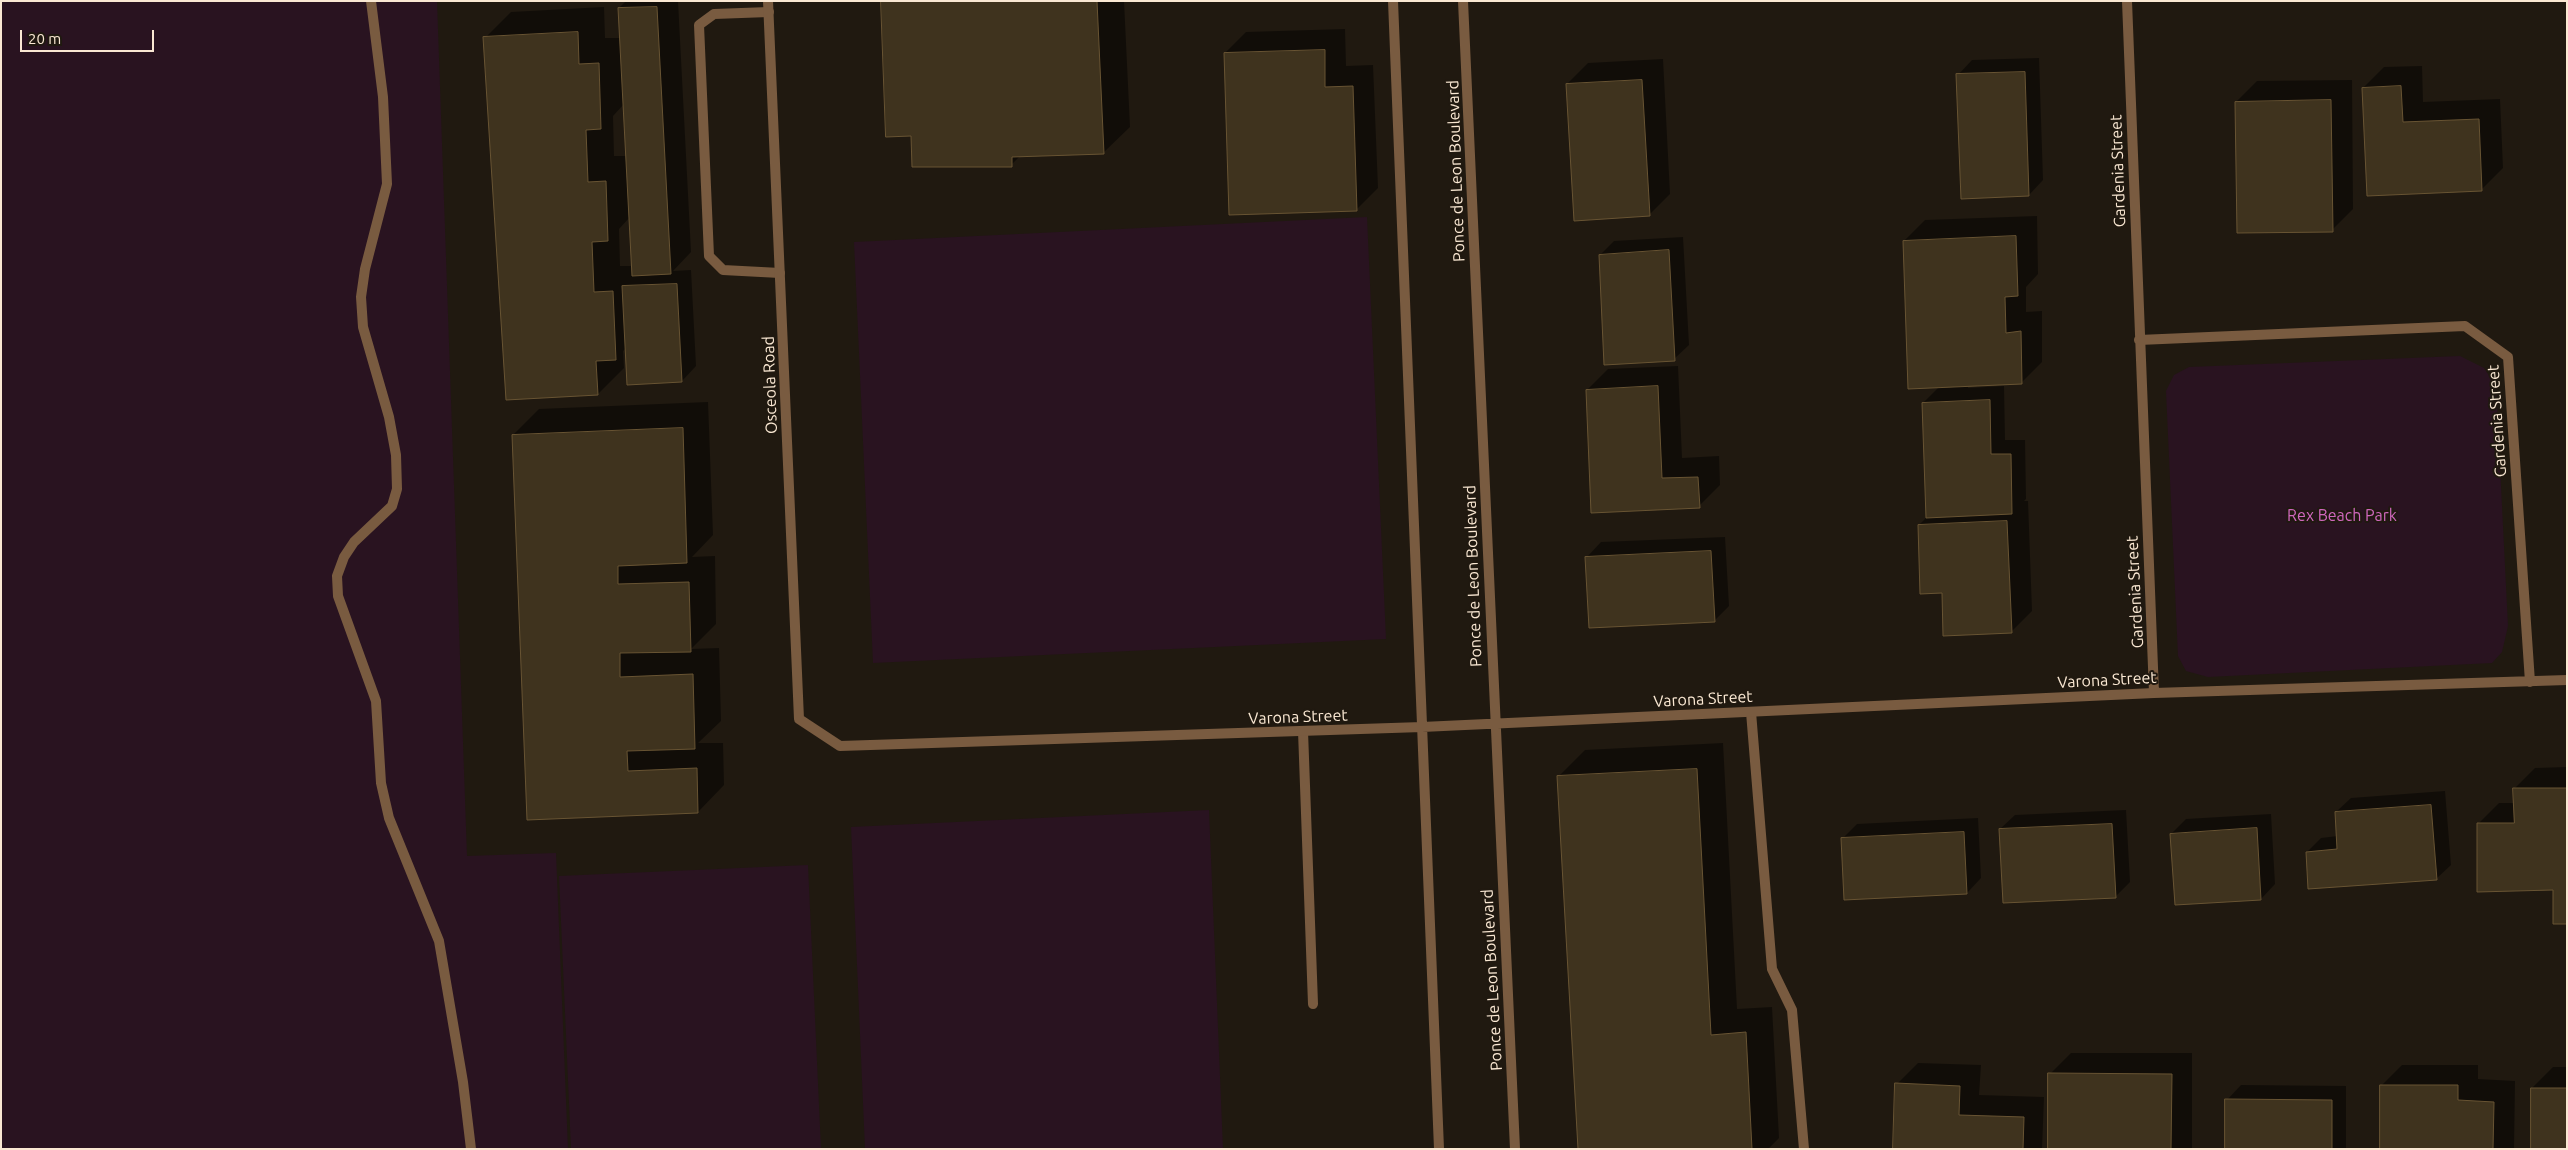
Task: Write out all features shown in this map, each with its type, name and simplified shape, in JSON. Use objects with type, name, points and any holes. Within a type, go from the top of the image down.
[{"type":"street","points":[[371,1],[383,97],[387,184],[365,269],[361,296],[363,327],[389,417],[396,455],[398,489],[392,506],[354,542],[344,557],[337,576],[338,596],[376,701],[381,783],[389,818],[439,942],[463,1082],[471,1149]]},
{"type":"street","points":[[1393,1],[1439,1149]]},
{"type":"street","name":"Ponce de Leon Boulevard","points":[[1463,1],[1494,724],[1516,1149]]},
{"type":"street","name":"Gardenia Street","points":[[2127,1],[2154,693]]},
{"type":"street","points":[[768,7],[714,14],[699,25],[704,173],[708,256],[723,270],[780,273]]},
{"type":"street","name":"Osceola Road","points":[[768,7],[799,719],[840,746]]},
{"type":"street","name":"Gardenia Street","points":[[2139,340],[2465,326],[2508,357],[2530,682]]},
{"type":"street","name":"Varona Street","points":[[840,746],[1303,732],[2154,693],[2567,680]]},
{"type":"street","points":[[1752,712],[1772,969],[1792,1010],[1804,1149]]},
{"type":"street","points":[[1303,732],[1313,1004]]},
{"type":"green space","points":[[1,1],[437,1],[467,856],[556,853],[568,1149],[1,1149]]},
{"type":"green space","points":[[1367,217],[1386,639],[873,663],[854,242]]},
{"type":"green space","name":"Rex Beach Park","points":[[2460,356],[2484,368],[2496,386],[2508,626],[2502,652],[2492,663],[2208,677],[2186,671],[2178,656],[2166,391],[2174,375],[2189,367]]},
{"type":"green space","points":[[1209,810],[1223,1149],[865,1149],[851,827]]},
{"type":"green space","points":[[808,865],[821,1149],[571,1149],[559,876]]},
{"type":"building","points":[[881,1],[1097,1],[1104,154],[1012,157],[1012,167],[912,167],[911,136],[886,137]]},
{"type":"building","points":[[657,7],[671,274],[632,276],[618,8]]},
{"type":"building","points":[[578,32],[579,64],[599,63],[601,129],[586,130],[588,182],[606,181],[608,241],[592,242],[594,292],[613,291],[616,360],[596,361],[598,395],[506,400],[483,37]]},
{"type":"building","points":[[1325,50],[1325,87],[1353,86],[1357,211],[1229,215],[1224,53]]},
{"type":"building","points":[[2025,72],[2029,196],[1961,199],[1956,74]]},
{"type":"building","points":[[1642,80],[1650,216],[1574,221],[1566,84]]},
{"type":"building","points":[[2401,86],[2403,122],[2479,119],[2482,191],[2367,196],[2362,88]]},
{"type":"building","points":[[2331,100],[2333,232],[2237,233],[2235,102]]},
{"type":"building","points":[[2016,236],[2018,296],[2005,297],[2006,333],[2021,331],[2022,384],[1908,389],[1903,241]]},
{"type":"building","points":[[1669,250],[1675,361],[1604,365],[1599,255]]},
{"type":"building","points":[[677,284],[682,382],[627,385],[622,286]]},
{"type":"building","points":[[1658,386],[1662,478],[1698,477],[1700,508],[1591,513],[1586,390]]},
{"type":"building","points":[[1990,400],[1991,454],[2011,454],[2012,514],[1926,518],[1922,403]]},
{"type":"building","points":[[683,428],[687,563],[618,566],[618,584],[689,582],[691,652],[620,653],[620,677],[693,674],[695,749],[627,751],[628,771],[697,768],[698,813],[527,820],[512,435]]},
{"type":"building","points":[[2007,521],[2012,633],[1943,636],[1942,593],[1920,594],[1918,525]]},
{"type":"building","points":[[1711,551],[1715,622],[1589,628],[1585,557]]},
{"type":"building","points":[[1697,769],[1711,1035],[1746,1032],[1752,1149],[1578,1149],[1557,776]]},
{"type":"building","points":[[2513,788],[2567,788],[2567,924],[2553,924],[2553,890],[2477,892],[2477,823],[2514,823]]},
{"type":"building","points":[[2431,805],[2437,880],[2308,889],[2306,852],[2337,849],[2335,812]]},
{"type":"building","points":[[2112,824],[2116,898],[2003,903],[1999,829]]},
{"type":"building","points":[[2257,828],[2261,900],[2175,905],[2170,834]]},
{"type":"building","points":[[1964,832],[1967,894],[1844,900],[1841,838]]},
{"type":"building","points":[[2048,1073],[2172,1074],[2171,1149],[2048,1149]]},
{"type":"building","points":[[1895,1083],[1960,1086],[1959,1115],[2024,1117],[2023,1149],[1893,1149]]},
{"type":"building","points":[[2380,1085],[2458,1085],[2458,1100],[2494,1102],[2493,1149],[2380,1149]]},
{"type":"building","points":[[2531,1088],[2567,1088],[2567,1149],[2531,1149]]},
{"type":"building","points":[[2225,1099],[2332,1100],[2332,1149],[2225,1149]]}]
